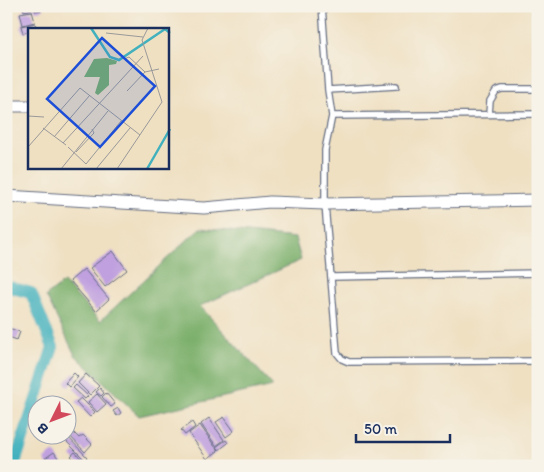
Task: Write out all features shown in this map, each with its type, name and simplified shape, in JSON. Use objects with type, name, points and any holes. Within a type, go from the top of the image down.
[{"type":"street","points":[[6,106],[28,106]]},
{"type":"street","points":[[6,196],[204,208],[270,202],[325,204],[538,200]]},
{"type":"lane","points":[[322,6],[328,90],[332,116],[325,150],[325,204],[337,353],[348,362],[538,361]]},
{"type":"lane","points":[[328,90],[396,86]]},
{"type":"lane","points":[[489,114],[490,101],[496,91],[502,89],[538,90]]},
{"type":"lane","points":[[332,116],[538,114]]},
{"type":"lane","points":[[332,277],[538,273]]},
{"type":"green space","points":[[200,228],[295,238],[301,260],[200,306],[273,386],[139,416],[75,355],[46,296],[64,282],[100,321]]},
{"type":"building","points":[[23,6],[33,6],[33,9],[24,11]]},
{"type":"building","points":[[34,6],[42,6],[43,10],[35,11]]},
{"type":"building","points":[[32,11],[35,22],[23,25],[20,13]]},
{"type":"building","points":[[35,23],[36,28],[28,28],[28,32],[23,33],[21,26]]},
{"type":"building","points":[[113,251],[127,270],[105,287],[90,268]]},
{"type":"building","points":[[84,269],[109,299],[96,311],[70,281]]},
{"type":"building","points":[[6,327],[20,332],[17,340],[6,336]]},
{"type":"building","points":[[74,373],[78,377],[69,387],[65,383]]},
{"type":"building","points":[[86,374],[99,386],[90,395],[78,383]]},
{"type":"building","points":[[76,385],[88,396],[85,399],[73,388]]},
{"type":"building","points":[[100,388],[104,393],[101,396],[96,392]]},
{"type":"building","points":[[106,393],[115,404],[111,407],[102,397]]},
{"type":"building","points":[[97,394],[106,404],[97,412],[88,402]]},
{"type":"building","points":[[81,398],[95,412],[90,417],[78,404],[78,400]]},
{"type":"building","points":[[118,408],[121,413],[117,416],[113,411]]},
{"type":"building","points":[[224,417],[234,431],[226,437],[216,422]]},
{"type":"building","points":[[209,418],[224,440],[216,446],[201,424]]},
{"type":"building","points":[[192,422],[195,427],[185,435],[181,430]]},
{"type":"building","points":[[200,425],[218,451],[207,459],[189,433]]},
{"type":"building","points":[[83,435],[92,444],[85,452],[77,444],[78,437]]},
{"type":"building","points":[[226,440],[228,443],[219,450],[216,447]]},
{"type":"building","points":[[69,444],[75,444],[87,457],[85,460]]},
{"type":"building","points":[[54,452],[62,464],[59,466],[48,466],[44,459]]},
{"type":"building","points":[[75,452],[86,464],[84,466],[80,466],[71,456]]},
{"type":"waterway","points":[[6,286],[31,293],[53,347],[14,466]]}]
